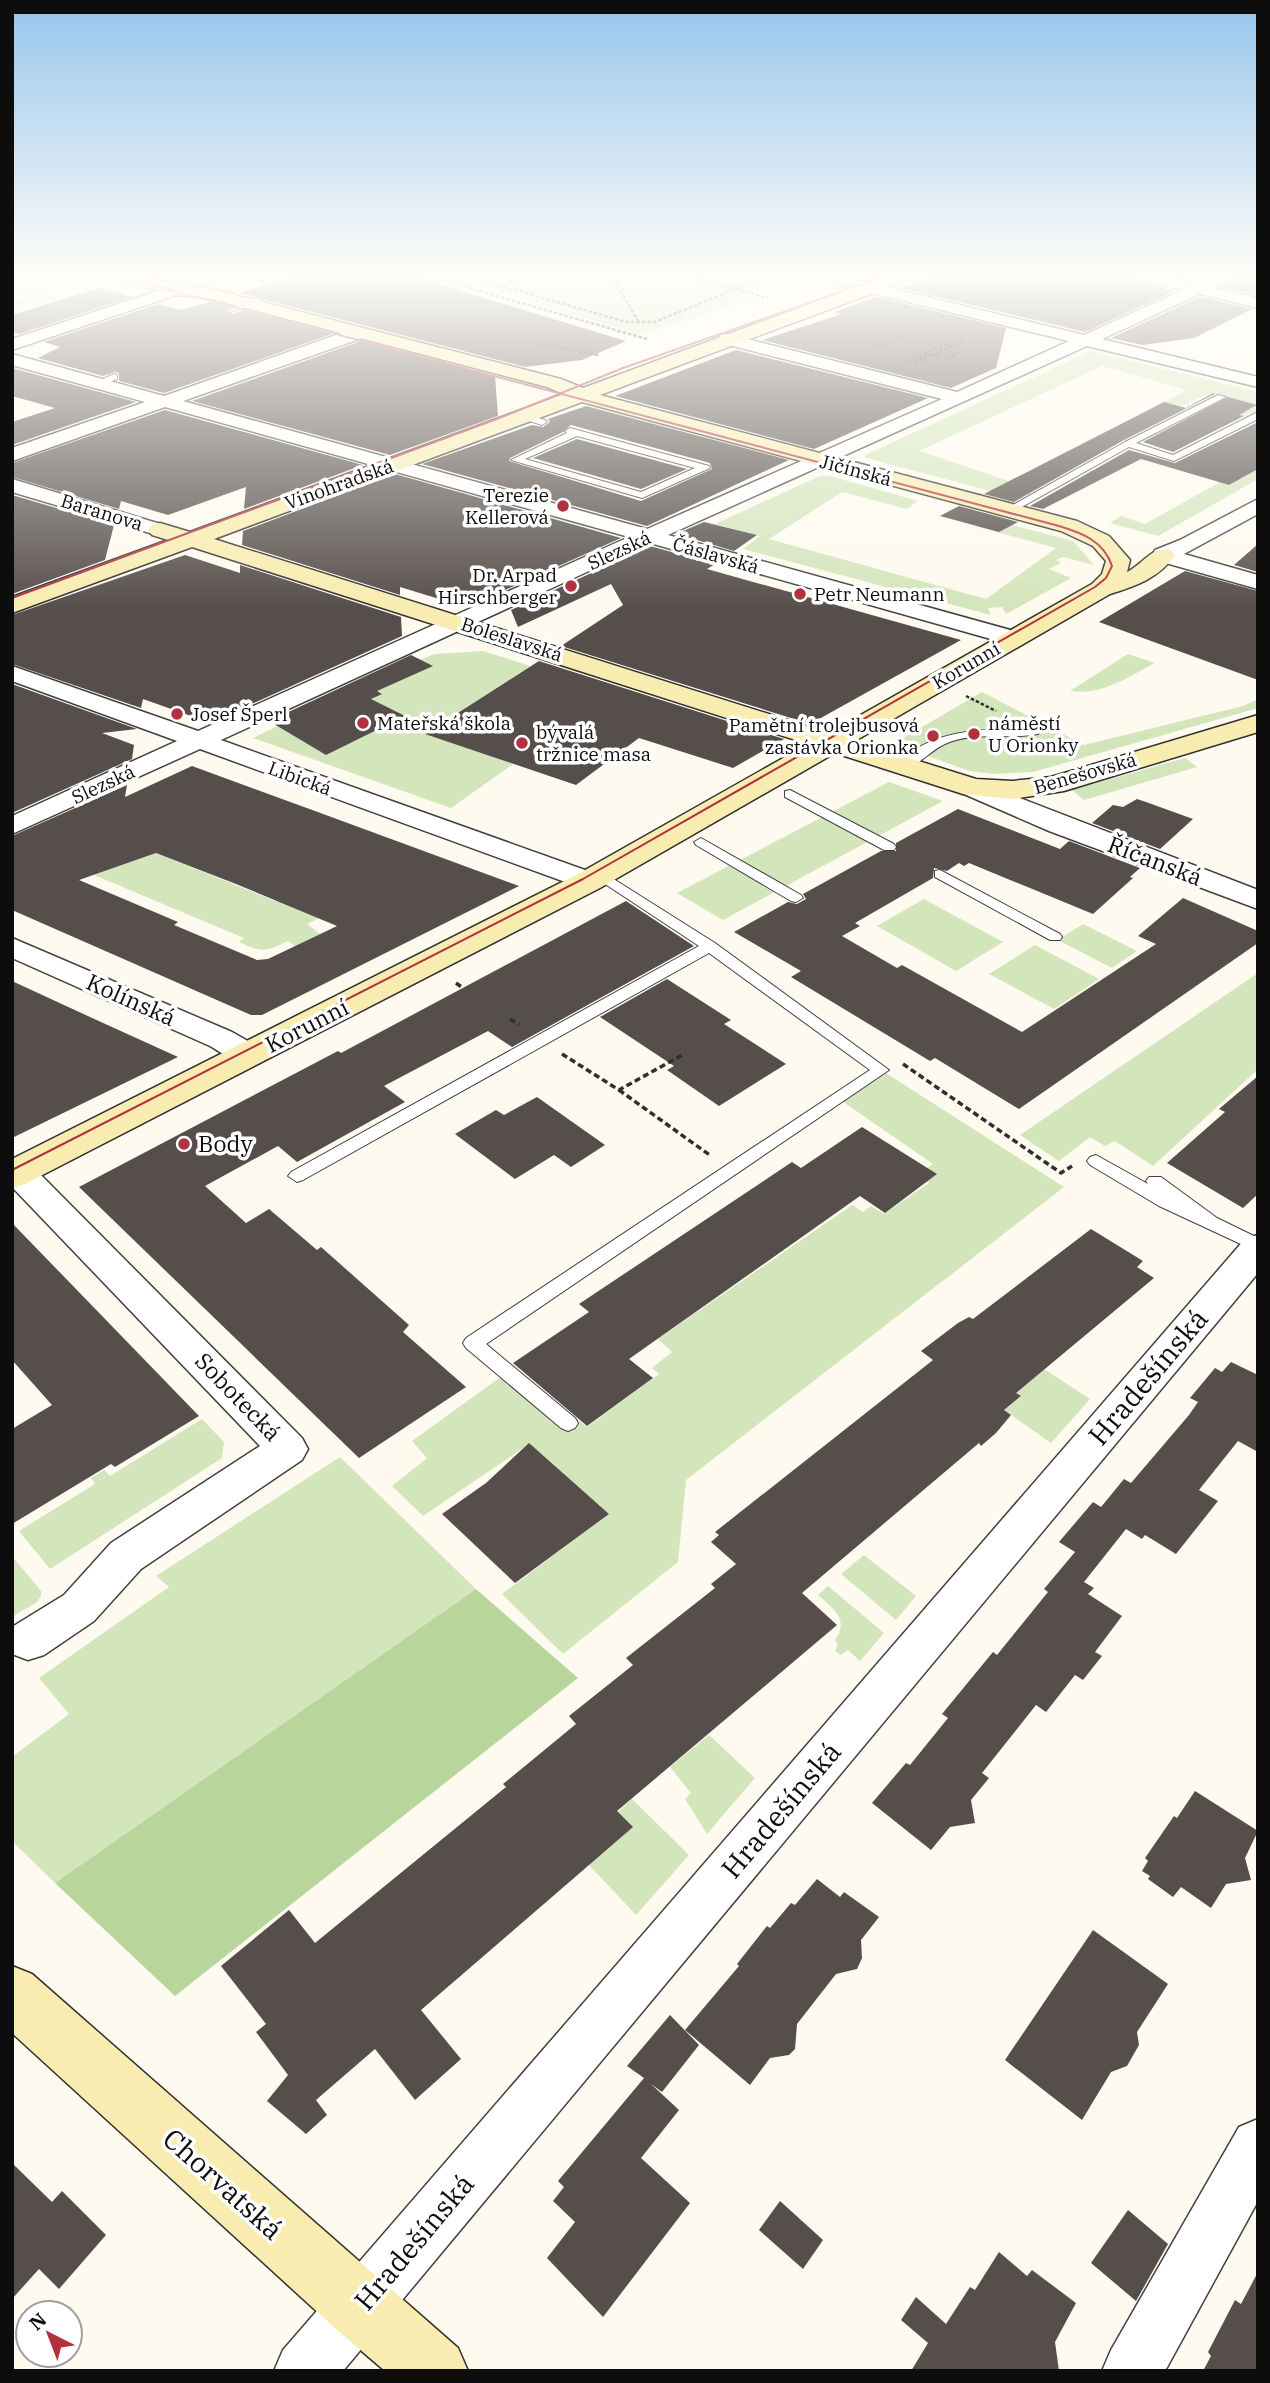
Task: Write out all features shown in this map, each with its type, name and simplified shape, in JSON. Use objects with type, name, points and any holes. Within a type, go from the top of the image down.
[{"type":"street","name":"Čáslavská","points":[[124,387],[161,402],[1013,638]]},
{"type":"street","points":[[12,455],[204,387]]},
{"type":"street","name":"Vinohradská","points":[[12,606],[191,539],[546,387]]},
{"type":"street","name":"Jičínská","points":[[547,387],[1076,527],[1094,536],[1135,549]]},
{"type":"street","name":"Vinohradská","points":[[12,585],[160,530],[377,461],[534,419],[587,399],[602,387]]},
{"type":"street","points":[[918,387],[961,398]]},
{"type":"street","name":"Slezská","points":[[12,826],[418,640],[464,624],[649,536],[731,493],[820,460],[985,387]]},
{"type":"street","name":"Baranova","points":[[12,485],[191,539]]},
{"type":"street","points":[[1105,588],[1118,568],[1118,560],[1135,549],[1188,545],[1258,505]]},
{"type":"street","name":"Boleslavská","points":[[191,539],[831,743]]},
{"type":"street","points":[[1135,549],[1258,582]]},
{"type":"street","name":"Korunní","points":[[15,1174],[595,878],[1013,638],[1105,588],[1156,565],[1135,549]]},
{"type":"street","name":"Libická","points":[[12,673],[595,878]]},
{"type":"street","name":"Benešovská","points":[[831,743],[973,788],[1012,790],[1054,785],[1258,723]]},
{"type":"street","name":"Korunní","points":[[595,878],[668,856],[701,842],[790,794],[833,767],[831,743]]},
{"type":"street","points":[[1052,821],[1043,806],[1042,796],[1054,785]]},
{"type":"street","name":"Říčanská","points":[[973,788],[1258,900]]},
{"type":"street","name":"Kolínská","points":[[12,947],[249,1055]]},
{"type":"street","name":"Sobotecká","points":[[15,1174],[288,1449],[126,1556],[79,1608],[27,1641]]},
{"type":"street","name":"Hradešínská","points":[[304,2371],[1258,1247]]},
{"type":"street","name":"Chorvatská","points":[[12,1994],[435,2371]]},
{"type":"street","points":[[1132,2371],[1258,2146]]},
{"type":"lane","points":[[1009,510],[1128,444],[1221,397]]},
{"type":"lane","points":[[1128,444],[1174,458],[1258,415]]},
{"type":"lane","points":[[573,432],[705,468],[688,478],[642,495],[516,460],[573,432]]},
{"type":"lane","points":[[902,766],[940,741],[960,736],[1034,731]]},
{"type":"lane","points":[[790,794],[889,847]]},
{"type":"lane","points":[[701,842],[796,898]]},
{"type":"lane","points":[[940,874],[1055,937]]},
{"type":"lane","points":[[568,1423],[473,1343],[881,1070],[710,946],[595,878]]},
{"type":"lane","points":[[297,1176],[710,946]]},
{"type":"lane","points":[[1096,1161],[1165,1202],[1258,1247]]},
{"type":"lane","points":[[1155,1181],[1211,1222]]},
{"type":"path","points":[[456,983],[463,988]]},
{"type":"path","points":[[619,1090],[684,1054]]},
{"type":"path","points":[[893,1056],[1061,1173],[1087,1156],[1096,1161]]},
{"type":"path","points":[[572,1060],[619,1090],[731,1171]]},
{"type":"green space","points":[[1012,387],[1056,387],[919,451],[1033,489],[1030,494],[1014,490],[1009,494],[1024,498],[866,458],[865,455]]},
{"type":"green space","points":[[1177,387],[1238,387],[1258,392],[1258,411],[1246,417],[1210,407],[1219,403],[1247,411],[1256,406],[1211,393],[1180,406],[1164,402],[1187,390]]},
{"type":"green space","points":[[1258,469],[1258,479],[1158,536],[1110,523],[1121,516],[1145,524],[1220,482],[1229,485]]},
{"type":"green space","points":[[820,476],[830,476],[918,501],[907,509],[842,492],[769,539],[986,599],[1056,548],[975,526],[986,518],[1073,541],[1094,565],[1063,557],[1056,560],[1061,563],[1049,569],[1071,578],[1006,614],[1002,607],[988,608],[991,615],[743,549],[760,536],[715,524]]},
{"type":"green space","name":"Mateřská škola","points":[[483,651],[530,666],[426,733],[513,764],[451,808],[253,738],[278,726],[326,755],[371,699],[382,693],[377,691],[308,712],[432,666],[420,660],[434,654]]},
{"type":"green space","points":[[1128,654],[1155,663],[1103,688],[1070,691]]},
{"type":"green space","name":"náměstí U Orionky","points":[[982,692],[1084,745],[1243,706],[1258,699],[1258,708],[1033,772],[994,774],[969,771],[898,745],[898,741]]},
{"type":"green space","points":[[1185,758],[1197,767],[1084,800],[1072,790]]},
{"type":"green space","points":[[889,782],[943,801],[723,920],[677,893]]},
{"type":"green space","points":[[156,853],[275,901],[321,868],[376,891],[307,924],[320,934],[295,946],[288,941],[268,949],[253,948],[239,942],[244,938],[94,875]]},
{"type":"green space","points":[[924,899],[1003,942],[956,971],[877,926]]},
{"type":"green space","points":[[1083,924],[1137,951],[1112,968],[1058,940]]},
{"type":"green space","points":[[1035,945],[1099,979],[1054,1009],[989,974]]},
{"type":"green space","points":[[1258,973],[1258,1069],[1153,1166],[1115,1141],[1105,1146],[1090,1137],[1059,1161],[1020,1135]]},
{"type":"green space","points":[[881,1070],[1064,1187],[686,1480],[678,1562],[563,1654],[502,1594],[609,1514],[529,1444],[423,1516],[392,1486],[427,1458],[412,1441],[513,1368],[587,1427],[659,1374],[652,1368],[672,1352],[658,1339],[852,1205],[863,1212],[871,1206],[884,1214],[929,1183],[918,1175],[933,1164],[839,1099]]},
{"type":"green space","points":[[1044,1369],[1090,1399],[1051,1443],[1004,1410],[1021,1397],[1015,1393]]},
{"type":"green space","points":[[202,1419],[224,1442],[222,1458],[50,1569],[19,1531],[95,1484],[91,1478],[104,1470],[110,1476]]},
{"type":"green space","points":[[340,1457],[476,1589],[55,1883],[12,1841],[12,1757],[69,1714],[39,1678],[169,1587],[156,1576]]},
{"type":"green space","points":[[864,1555],[916,1596],[896,1620],[841,1574]]},
{"type":"green space","points":[[12,1556],[41,1591],[41,1596],[37,1602],[12,1617]]},
{"type":"green space","points":[[828,1586],[884,1633],[860,1661],[848,1650],[841,1655],[835,1651],[840,1620],[834,1610],[818,1595]]},
{"type":"green space","points":[[476,1589],[578,1678],[175,1996],[55,1883]]},
{"type":"green space","points":[[709,1735],[755,1778],[707,1834],[685,1799],[691,1793],[670,1767]]},
{"type":"green space","points":[[632,1799],[689,1855],[636,1915],[589,1865],[618,1812]]},
{"type":"building","points":[[12,387],[82,387],[136,402],[12,445],[12,422],[55,408],[12,396]]},
{"type":"building","points":[[142,387],[180,387],[164,393]]},
{"type":"building","points":[[231,387],[496,387],[498,416],[390,455],[192,401]]},
{"type":"building","points":[[638,387],[885,387],[928,398],[814,449],[615,396]]},
{"type":"building","points":[[1215,394],[1124,440],[1014,502],[984,494],[1164,402],[1186,408]]},
{"type":"building","points":[[1228,397],[1257,405],[1239,415],[1244,416],[1173,452],[1143,442]]},
{"type":"building","points":[[586,406],[789,460],[647,526],[422,464],[532,425],[543,427],[550,422],[548,419]],"holes":[[[571,425],[710,463],[712,469],[641,501],[509,461]]]},
{"type":"building","points":[[165,410],[363,465],[244,509],[246,487],[168,515],[121,501],[119,509],[12,477],[12,463]]},
{"type":"building","points":[[1258,422],[1258,469],[1229,485],[1141,459],[1043,509],[1030,506],[1129,450],[1175,463]]},
{"type":"building","points":[[577,439],[687,469],[641,489],[533,458]]},
{"type":"building","points":[[395,474],[621,538],[503,591],[502,588],[462,606],[400,587],[400,595],[242,545],[243,531]]},
{"type":"building","points":[[12,495],[114,525],[105,560],[12,594]]},
{"type":"building","points":[[959,506],[1018,522],[999,532],[940,516]]},
{"type":"building","points":[[704,522],[757,535],[734,551],[676,534]]},
{"type":"building","points":[[1258,544],[1258,572],[1234,565]]},
{"type":"building","points":[[650,546],[715,564],[707,569],[961,640],[810,724],[561,646],[623,605],[611,584],[518,627],[511,610]]},
{"type":"building","points":[[185,555],[240,573],[240,565],[401,617],[402,636],[243,708],[239,706],[205,721],[143,699],[141,708],[12,664],[12,615]]},
{"type":"building","points":[[1185,571],[1258,591],[1258,680],[1099,622]]},
{"type":"building","points":[[411,655],[433,666],[377,691],[382,694],[371,699],[405,716],[326,755],[269,721]]},
{"type":"building","points":[[539,661],[784,739],[733,768],[639,738],[576,785],[425,734]]},
{"type":"building","points":[[12,684],[137,729],[102,733],[134,745],[132,759],[12,813]]},
{"type":"building","points":[[192,766],[519,886],[262,1015],[251,1015],[12,910],[12,836],[127,785],[125,797]],"holes":[[[156,853],[337,926],[268,959],[257,960],[174,925],[178,922],[79,880]]]},
{"type":"building","points":[[1137,799],[1193,819],[1160,849],[1092,823],[1113,805],[1123,807]]},
{"type":"building","points":[[958,809],[1060,849],[1069,841],[1140,868],[1130,877],[1133,878],[1093,914],[969,863],[964,866],[959,863],[947,871],[934,868],[933,878],[855,923],[860,926],[842,936],[897,968],[902,965],[1022,1032],[1156,944],[1138,936],[1183,898],[1258,931],[1258,943],[1019,1109],[935,1058],[930,1061],[791,977],[801,971],[734,932],[788,902],[797,904],[806,899],[803,894],[881,851],[896,851],[896,843]]},
{"type":"building","points":[[626,901],[694,946],[512,1047],[488,1031],[384,1086],[405,1102],[297,1162],[278,1146],[205,1186],[246,1223],[269,1209],[317,1250],[321,1247],[409,1325],[403,1332],[466,1387],[359,1458],[79,1187],[338,1051],[341,1053]]},
{"type":"building","points":[[667,979],[731,1020],[724,1024],[786,1064],[719,1106],[667,1070],[674,1066],[600,1017]]},
{"type":"building","points":[[12,981],[90,1017],[178,1057],[12,1138]]},
{"type":"building","points":[[1258,1076],[1258,1194],[1243,1208],[1167,1163],[1225,1112],[1219,1109]]},
{"type":"building","points":[[537,1097],[605,1145],[571,1167],[554,1155],[515,1179],[455,1134],[496,1110],[504,1115]]},
{"type":"building","points":[[862,1127],[937,1174],[885,1213],[860,1196],[629,1359],[653,1378],[587,1426],[513,1363],[589,1312],[579,1304],[792,1162],[801,1168]]},
{"type":"building","points":[[12,1223],[199,1416],[115,1467],[111,1464],[12,1524],[12,1429],[52,1405],[12,1360]]},
{"type":"building","points":[[1091,1229],[1143,1261],[1137,1267],[1154,1278],[1016,1393],[1021,1396],[1004,1410],[1011,1415],[996,1433],[981,1446],[979,1443],[802,1593],[837,1625],[617,1811],[633,1827],[421,2010],[461,2059],[415,2100],[375,2049],[316,2100],[327,2115],[306,2134],[267,2101],[288,2075],[256,2032],[266,2024],[221,1966],[289,1910],[315,1943],[506,1787],[503,1784],[576,1724],[569,1716],[633,1665],[626,1658],[715,1588],[711,1584],[736,1564],[711,1542],[719,1535],[715,1532],[933,1360],[921,1351],[958,1323],[969,1317],[973,1319]]},
{"type":"building","points":[[1231,1362],[1258,1375],[1258,1452],[1238,1441],[1199,1490],[1218,1501],[1176,1554],[1145,1535],[1142,1539],[1126,1529],[1084,1582],[1094,1588],[1088,1594],[1122,1616],[1095,1652],[1102,1656],[1083,1680],[1075,1675],[1046,1712],[1036,1705],[982,1773],[989,1778],[971,1800],[975,1823],[950,1827],[931,1850],[872,1803],[906,1763],[910,1765],[948,1718],[942,1714],[993,1652],[997,1655],[1048,1592],[1044,1589],[1075,1552],[1059,1542],[1093,1502],[1101,1507],[1124,1479],[1131,1483],[1198,1402],[1190,1398],[1215,1368],[1222,1372]]},
{"type":"building","points":[[529,1443],[609,1514],[515,1583],[442,1514],[486,1483]]},
{"type":"building","points":[[1195,1791],[1258,1831],[1245,1858],[1251,1880],[1226,1884],[1211,1908],[1181,1887],[1173,1897],[1148,1879],[1150,1876],[1142,1871],[1148,1861],[1145,1858]]},
{"type":"building","points":[[817,1879],[840,1897],[844,1892],[879,1917],[861,1940],[862,1958],[857,1969],[836,1974],[797,2024],[795,2049],[789,2055],[770,2058],[750,2085],[685,2030],[739,1966],[737,1964],[767,1926],[770,1928],[791,1903],[795,1905]]},
{"type":"building","points":[[1093,1930],[1168,1984],[1137,2032],[1139,2045],[1127,2066],[1111,2072],[1082,2120],[1005,2060]]},
{"type":"building","points":[[670,2015],[699,2045],[662,2092],[651,2084],[679,2110],[641,2158],[690,2203],[603,2317],[547,2258],[575,2222],[553,2201],[564,2187],[558,2181],[644,2078],[627,2066]]},
{"type":"building","points":[[12,2163],[52,2202],[62,2191],[106,2235],[59,2289],[39,2269],[12,2299]]},
{"type":"building","points":[[780,2201],[823,2240],[803,2269],[759,2230]]},
{"type":"building","points":[[1128,2210],[1168,2244],[1136,2301],[1091,2263]]},
{"type":"building","points":[[999,2252],[1027,2276],[1032,2270],[1076,2303],[1055,2342],[1059,2371],[911,2371],[928,2343],[901,2320],[916,2297],[946,2324],[970,2287],[975,2290]]},
{"type":"building","points":[[1258,2272],[1258,2371],[1203,2371],[1211,2356],[1208,2352],[1235,2300],[1241,2304]]},
{"type":"tram line","points":[[536,387],[560,394]]},
{"type":"tram line","points":[[560,394],[576,387]]},
{"type":"tram line","points":[[12,598],[560,394]]},
{"type":"tram line","points":[[12,1170],[583,879],[1095,587],[1106,578],[1112,566],[1098,544],[1084,535],[1059,526],[560,394]]},
{"type":"place","name":"Terezie Kellerová","points":[[563,506]]},
{"type":"place","name":"Dr. Arpad Hirschberger","points":[[571,586]]},
{"type":"place","name":"Petr Neumann","points":[[800,594]]},
{"type":"place","name":"Josef Šperl","points":[[177,714]]},
{"type":"place","name":"Mateřská škola","points":[[363,723]]},
{"type":"place","name":"náměstí U Orionky","points":[[974,734]]},
{"type":"place","name":"Pamětní trolejbusová zastávka Orionka","points":[[933,736]]},
{"type":"place","name":"bývalá tržnice masa","points":[[522,743]]},
{"type":"place","name":"Body","points":[[184,1144]]}]
